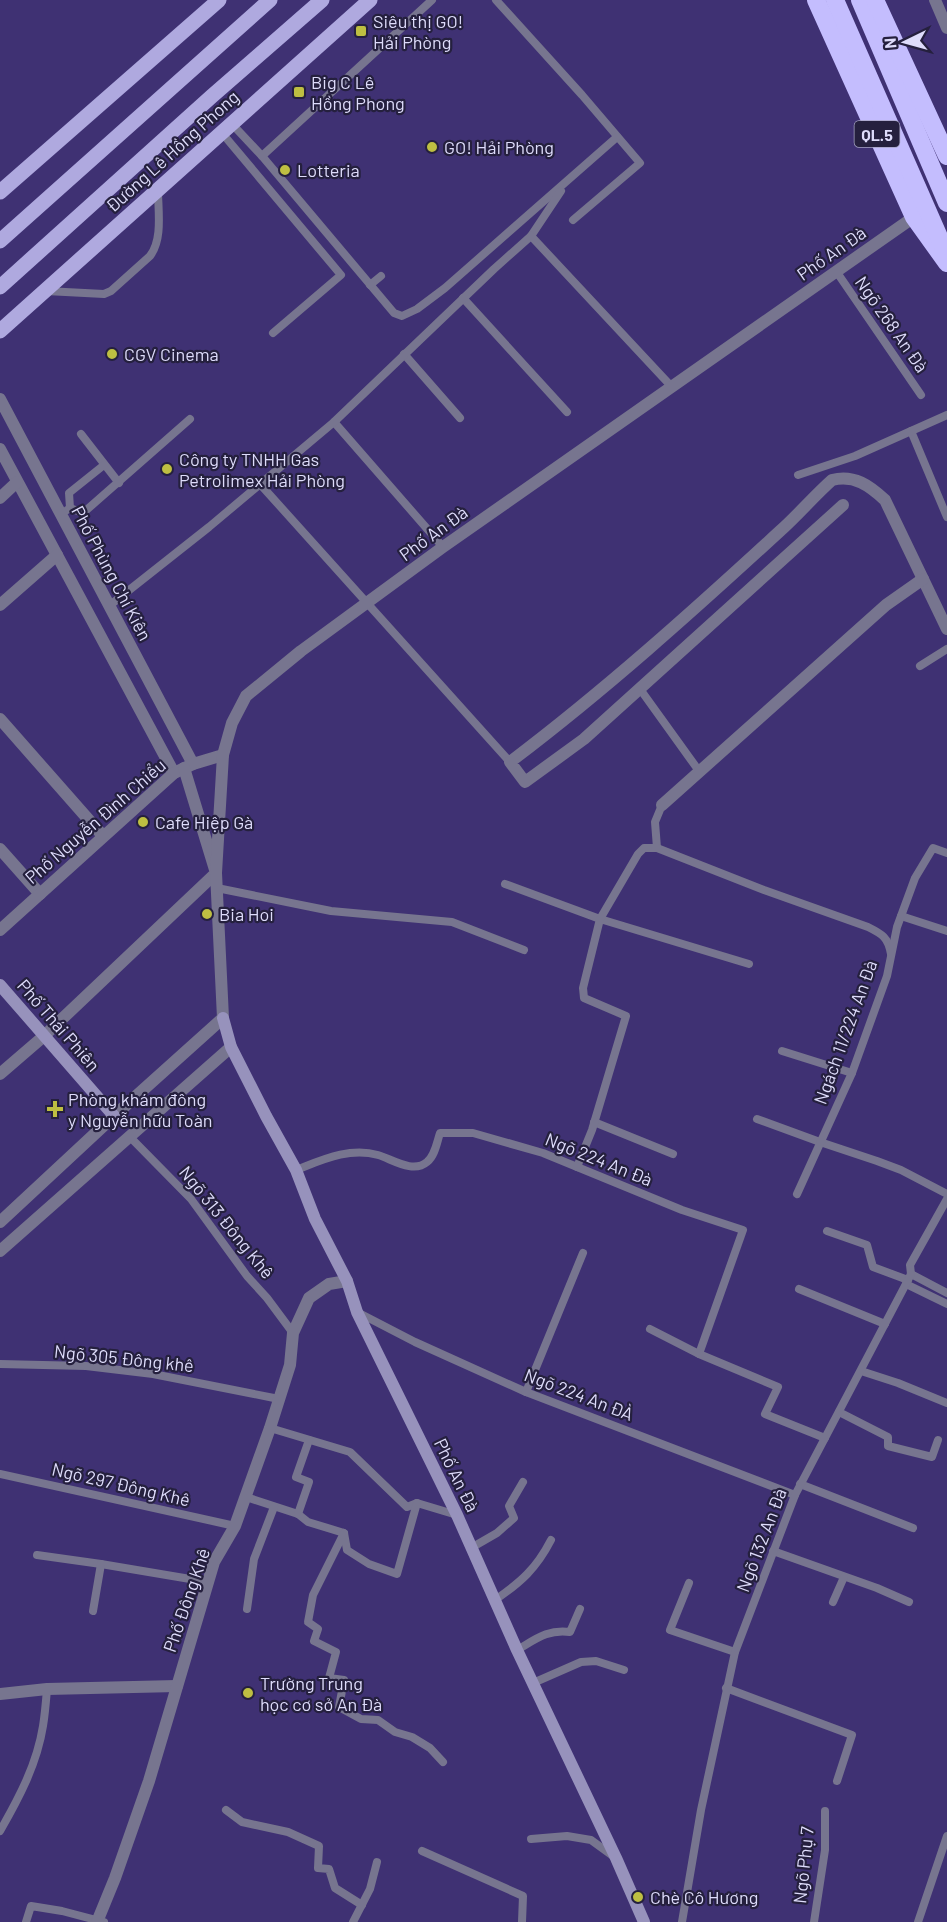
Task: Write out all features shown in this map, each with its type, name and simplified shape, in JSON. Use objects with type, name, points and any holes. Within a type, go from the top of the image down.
[{"type":"highway","name":"QL.5","points":[[816,0],[914,217],[947,263]]},
{"type":"highway","name":"QL.5","points":[[836,0],[947,257]]},
{"type":"highway","name":"QL.5","points":[[860,0],[947,203]]},
{"type":"highway","points":[[875,0],[945,148]]},
{"type":"main road","points":[[0,192],[219,0]]},
{"type":"main road","points":[[0,241],[270,0]]},
{"type":"main road","name":"Đường Lê Hồng Phong","points":[[0,287],[322,0]]},
{"type":"main road","name":"Đường Lê Hồng Phong","points":[[0,331],[370,0]]},
{"type":"street","points":[[934,0],[947,28]]},
{"type":"street","name":"Phố An Đà","points":[[644,1922],[517,1650],[457,1515],[357,1312],[347,1281],[315,1219],[296,1170],[231,1047],[224,1018],[216,873],[223,754],[232,723],[246,696],[273,672],[443,547],[914,217]]},
{"type":"street","name":"Phố Phùng Chí Kiên","points":[[0,399],[66,517],[184,769]]},
{"type":"street","points":[[0,449],[57,555],[184,769],[216,873],[44,1036],[0,1074]]},
{"type":"street","points":[[843,505],[584,740],[525,782],[510,762],[552,731],[669,630],[783,529],[832,480],[843,478],[859,481],[868,485],[885,500],[947,628]]},
{"type":"street","points":[[0,498],[17,482]]},
{"type":"street","points":[[49,541],[66,517]]},
{"type":"street","points":[[0,605],[57,555]]},
{"type":"street","points":[[662,805],[886,605],[923,579]]},
{"type":"street","points":[[0,719],[103,836]]},
{"type":"street","name":"Phố Nguyễn Đình Chiểu","points":[[0,930],[103,836],[184,769],[223,754]]},
{"type":"street","points":[[0,849],[40,894]]},
{"type":"street","name":"Phố Thái Phiên","points":[[0,985],[114,1116]]},
{"type":"street","points":[[0,1222],[224,1018]]},
{"type":"street","points":[[0,1251],[231,1047]]},
{"type":"street","name":"Phố Đông Khê","points":[[100,1921],[149,1782],[214,1562],[235,1526],[270,1428],[290,1365],[293,1333],[309,1299],[329,1284],[347,1281]]},
{"type":"street","points":[[0,1694],[47,1689],[177,1686]]},
{"type":"lane","points":[[262,156],[432,0]]},
{"type":"lane","points":[[496,0],[640,163],[573,220]]},
{"type":"lane","points":[[574,102],[582,95]]},
{"type":"lane","points":[[227,129],[262,156],[398,315],[405,315],[417,309],[445,288],[617,136]]},
{"type":"lane","points":[[227,129],[341,275],[273,333]]},
{"type":"lane","points":[[109,606],[334,422],[531,236],[566,183]]},
{"type":"lane","points":[[45,291],[104,294],[111,291],[155,249],[158,239],[158,190]]},
{"type":"lane","points":[[531,236],[671,386]]},
{"type":"lane","name":"Ngõ 268 An Đà","points":[[836,271],[921,395]]},
{"type":"lane","points":[[370,285],[381,276]]},
{"type":"lane","points":[[463,298],[567,412]]},
{"type":"lane","points":[[404,354],[460,418]]},
{"type":"lane","points":[[798,475],[855,456],[947,416]]},
{"type":"lane","points":[[104,465],[69,493],[66,517],[83,513],[190,419]]},
{"type":"lane","points":[[334,422],[443,547]]},
{"type":"lane","points":[[911,431],[947,517]]},
{"type":"lane","points":[[81,434],[119,483]]},
{"type":"lane","points":[[260,484],[510,762]]},
{"type":"lane","points":[[920,666],[947,649]]},
{"type":"lane","points":[[640,688],[699,771]]},
{"type":"lane","points":[[657,848],[655,822],[662,805]]},
{"type":"lane","points":[[577,1167],[594,1122],[626,1016],[584,998],[583,988],[600,919],[638,854],[644,848],[657,848],[764,890],[868,927],[881,934],[889,943],[891,954]]},
{"type":"lane","name":"Ngách 11/224 An Đà","points":[[797,1194],[852,1074],[887,976],[901,916],[915,878],[933,848],[947,853]]},
{"type":"lane","points":[[505,884],[600,919],[749,964]]},
{"type":"lane","points":[[218,888],[332,912],[452,921],[524,950]]},
{"type":"lane","points":[[901,916],[947,931]]},
{"type":"lane","points":[[782,1051],[852,1074]]},
{"type":"lane","points":[[757,1119],[901,1170],[947,1196]]},
{"type":"lane","points":[[594,1122],[673,1154]]},
{"type":"lane","name":"Ngõ 224 An Đà","points":[[296,1170],[331,1156],[352,1154],[377,1155],[407,1166],[419,1166],[426,1163],[432,1155],[440,1133],[473,1133],[543,1153],[682,1210],[743,1230],[699,1354]]},
{"type":"lane","name":"Ngõ 313 Đông Khê","points":[[129,1136],[191,1199],[247,1276],[293,1333]]},
{"type":"lane","name":"Ngõ 132 An Đà","points":[[682,1922],[703,1799],[735,1652],[800,1484],[908,1280],[910,1265],[947,1196]]},
{"type":"lane","points":[[827,1231],[867,1245],[873,1267],[947,1293]]},
{"type":"lane","points":[[526,1392],[583,1254]]},
{"type":"lane","points":[[908,1280],[947,1304]]},
{"type":"lane","points":[[799,1289],[885,1324]]},
{"type":"lane","name":"Ngõ 224 An ĐÀ","points":[[357,1312],[415,1342],[526,1392],[795,1495]]},
{"type":"lane","points":[[650,1329],[699,1354],[778,1387],[765,1414],[825,1438]]},
{"type":"lane","name":"Ngõ 305 Đông khê","points":[[0,1364],[86,1366],[153,1374],[279,1399]]},
{"type":"lane","points":[[861,1371],[947,1403]]},
{"type":"lane","points":[[839,1412],[888,1437],[888,1446],[932,1457],[938,1440]]},
{"type":"lane","points":[[270,1428],[350,1452],[407,1507],[417,1503],[457,1515]]},
{"type":"lane","points":[[298,1514],[309,1482],[296,1477],[309,1440]]},
{"type":"lane","name":"Ngõ 297 Đông Khê","points":[[0,1474],[235,1526]]},
{"type":"lane","points":[[471,1548],[497,1533],[514,1518],[509,1506],[523,1482]]},
{"type":"lane","points":[[800,1484],[913,1528]]},
{"type":"lane","points":[[246,1497],[298,1514],[308,1522],[344,1533]]},
{"type":"lane","points":[[344,1533],[347,1550],[369,1564],[397,1574],[417,1503]]},
{"type":"lane","points":[[247,1609],[254,1559],[274,1507]]},
{"type":"lane","points":[[344,1533],[313,1595],[308,1622],[318,1629],[314,1641],[336,1652],[328,1678],[344,1680],[339,1707],[361,1719],[378,1720],[394,1732],[412,1737],[430,1748],[443,1762]]},
{"type":"lane","points":[[495,1600],[527,1576],[543,1557],[551,1540]]},
{"type":"lane","points":[[773,1551],[877,1588],[909,1602]]},
{"type":"lane","points":[[37,1556],[208,1582]]},
{"type":"lane","points":[[93,1611],[101,1564]]},
{"type":"lane","points":[[833,1602],[844,1577]]},
{"type":"lane","points":[[689,1583],[670,1630],[735,1652]]},
{"type":"lane","points":[[517,1650],[550,1632],[557,1630],[570,1632],[580,1609]]},
{"type":"lane","points":[[533,1683],[589,1660],[624,1670]]},
{"type":"lane","points":[[726,1688],[852,1735],[837,1781]]},
{"type":"lane","points":[[0,1831],[16,1804],[30,1772],[43,1728],[47,1689]]},
{"type":"lane","points":[[226,1810],[242,1822],[288,1832],[319,1846],[318,1868],[329,1869],[335,1888],[362,1905]]},
{"type":"lane","name":"Ngõ Phụ 7","points":[[814,1922],[825,1850],[825,1811]]},
{"type":"lane","points":[[531,1839],[567,1836],[591,1840],[616,1858]]},
{"type":"lane","points":[[918,1922],[947,1836]]},
{"type":"lane","points":[[422,1851],[523,1896],[522,1922]]},
{"type":"lane","points":[[353,1922],[370,1889],[377,1862]]},
{"type":"lane","points":[[26,1922],[31,1906],[100,1921]]},
{"type":"place","name":"Siêu thị GO! Hải Phòng","points":[[361,31]]},
{"type":"place","name":"Big C Lê Hồng Phong","points":[[299,92]]},
{"type":"place","name":"GO! Hải Phòng","points":[[432,147]]},
{"type":"place","name":"Lotteria","points":[[285,170]]},
{"type":"place","name":"CGV Cinema","points":[[112,354]]},
{"type":"place","name":"Công ty TNHH Gas Petrolimex Hải Phòng","points":[[167,469]]},
{"type":"place","name":"Cafe Hiệp Gà","points":[[143,822]]},
{"type":"place","name":"Bia Hoi","points":[[207,914]]},
{"type":"place","name":"Phòng khám đông y Nguyễn hữu Toàn","points":[[55,1109]]},
{"type":"place","name":"Trường Trung học cơ sở An Đà","points":[[248,1693]]},
{"type":"place","name":"Chè Cô Hương","points":[[638,1897]]}]
